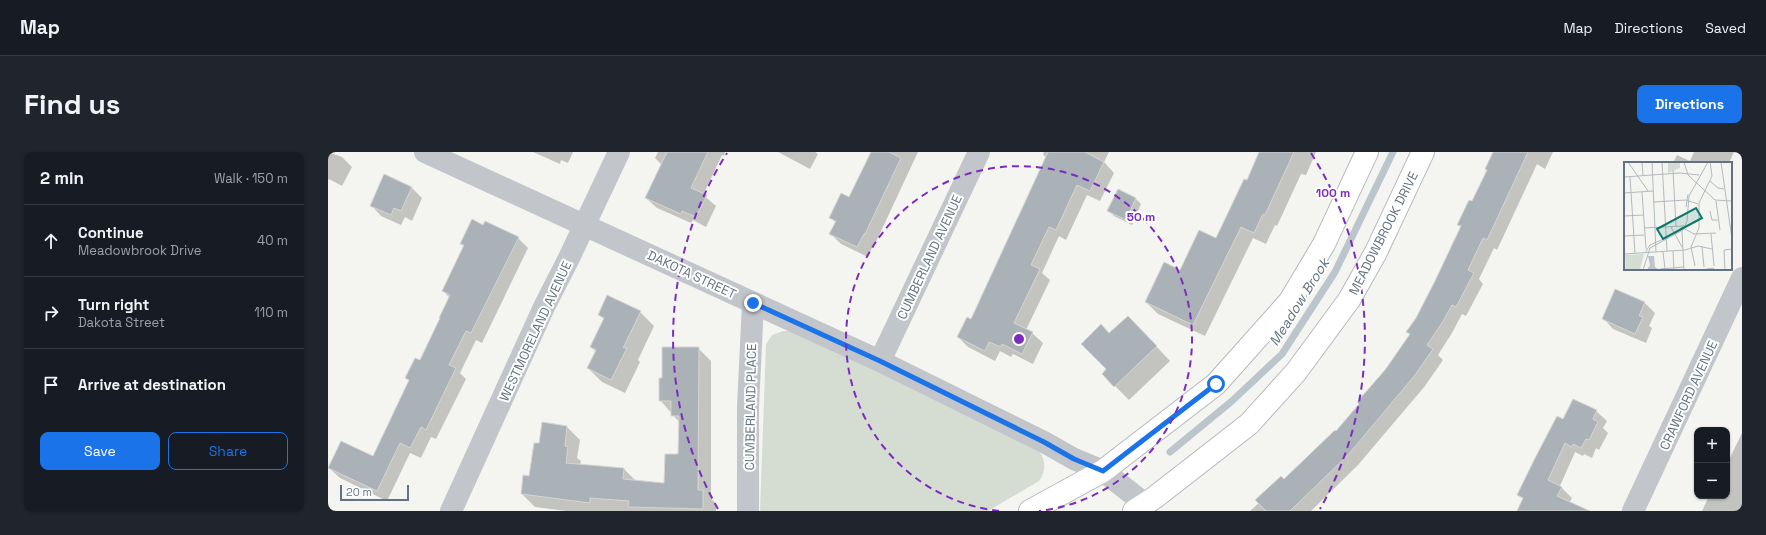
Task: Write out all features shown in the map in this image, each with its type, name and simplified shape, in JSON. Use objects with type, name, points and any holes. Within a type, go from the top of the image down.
[{"type":"street","name":"DAKOTA STREET","points":[[426,152],[880,361],[1044,442],[1074,459],[1103,471],[1140,508]]},
{"type":"street","name":"WESTMORELAND AVENUE","points":[[451,511],[544,307],[619,152]]},
{"type":"street","name":"CUMBERLAND AVENUE","points":[[880,361],[979,152]]},
{"type":"street","points":[[1036,510],[1103,471],[1216,384],[1290,301],[1324,244],[1367,152]]},
{"type":"street","name":"MEADOWBROOK DRIVE","points":[[1140,508],[1249,424],[1296,372],[1349,300],[1376,252],[1424,152]]},
{"type":"street","name":"CRAWFORD AVENUE","points":[[1633,511],[1742,278]]},
{"type":"street","name":"CUMBERLAND PLACE","points":[[748,511],[748,407],[753,303]]},
{"type":"shaded area","points":[[783,331],[789,331],[914,386],[1040,452],[1044,466],[1043,474],[1039,481],[988,511],[760,511],[766,344],[772,335]]},
{"type":"building","points":[[667,152],[708,152],[691,188],[707,195],[696,217],[682,211],[681,214],[645,198]]},
{"type":"building","points":[[871,152],[889,152],[901,158],[865,234],[857,247],[829,234],[836,221],[829,218],[841,193],[849,197]]},
{"type":"building","points":[[1048,152],[1085,152],[1104,162],[1090,191],[1077,185],[1056,230],[1049,227],[1031,265],[1040,269],[1014,323],[1033,332],[1022,354],[1002,344],[1001,347],[989,342],[985,351],[957,337],[967,317],[971,319]]},
{"type":"building","points":[[1259,152],[1294,152],[1265,215],[1263,214],[1254,233],[1241,227],[1193,325],[1145,302],[1164,262],[1180,270],[1199,230],[1216,238],[1244,179],[1247,180]]},
{"type":"building","points":[[1493,152],[1528,152],[1487,240],[1483,238],[1468,270],[1474,273],[1456,307],[1452,305],[1427,345],[1433,349],[1415,375],[1348,455],[1290,511],[1266,511],[1255,500],[1281,476],[1284,479],[1335,430],[1336,431],[1359,404],[1357,402],[1385,370],[1410,334],[1406,332],[1416,318],[1435,281],[1461,226],[1457,225],[1469,200],[1472,201],[1487,170],[1485,169]]},
{"type":"building","points":[[384,174],[412,187],[401,211],[394,208],[391,215],[370,206]]},
{"type":"building","points":[[1118,189],[1136,198],[1126,220],[1107,211]]},
{"type":"building","points":[[472,219],[483,225],[485,221],[519,237],[471,333],[466,331],[449,365],[456,368],[426,430],[421,427],[410,448],[400,443],[377,491],[328,468],[341,441],[373,456],[409,380],[405,378],[415,358],[420,360],[450,295],[442,291],[464,245],[460,244]]},
{"type":"building","points":[[1615,289],[1645,302],[1639,316],[1643,317],[1635,334],[1602,319]]},
{"type":"building","points":[[607,295],[641,311],[623,348],[627,348],[611,380],[587,368],[596,350],[590,347],[604,318],[598,315]]},
{"type":"building","points":[[1128,316],[1157,346],[1114,387],[1102,374],[1106,369],[1081,344],[1101,324],[1109,333]]},
{"type":"building","points":[[662,347],[699,347],[698,490],[703,490],[703,509],[628,507],[629,501],[590,498],[590,503],[521,494],[523,475],[529,476],[534,443],[539,443],[542,422],[567,426],[565,446],[568,447],[566,463],[624,468],[623,479],[664,483],[665,454],[678,454],[679,416],[671,416],[671,401],[659,401],[659,378],[662,378]]},
{"type":"building","points":[[1573,399],[1597,410],[1593,419],[1598,422],[1589,440],[1586,439],[1581,448],[1573,444],[1572,447],[1565,443],[1548,480],[1562,487],[1557,496],[1590,511],[1517,511],[1523,498],[1517,495],[1534,460],[1557,416],[1563,419]]},
{"type":"waterway","name":"Meadow Brook","points":[[1170,452],[1232,401],[1282,354],[1335,272],[1393,152]]},
{"type":"route","points":[[753,303],[880,361],[1044,442],[1074,459],[1103,471],[1183,411],[1216,384]]}]
